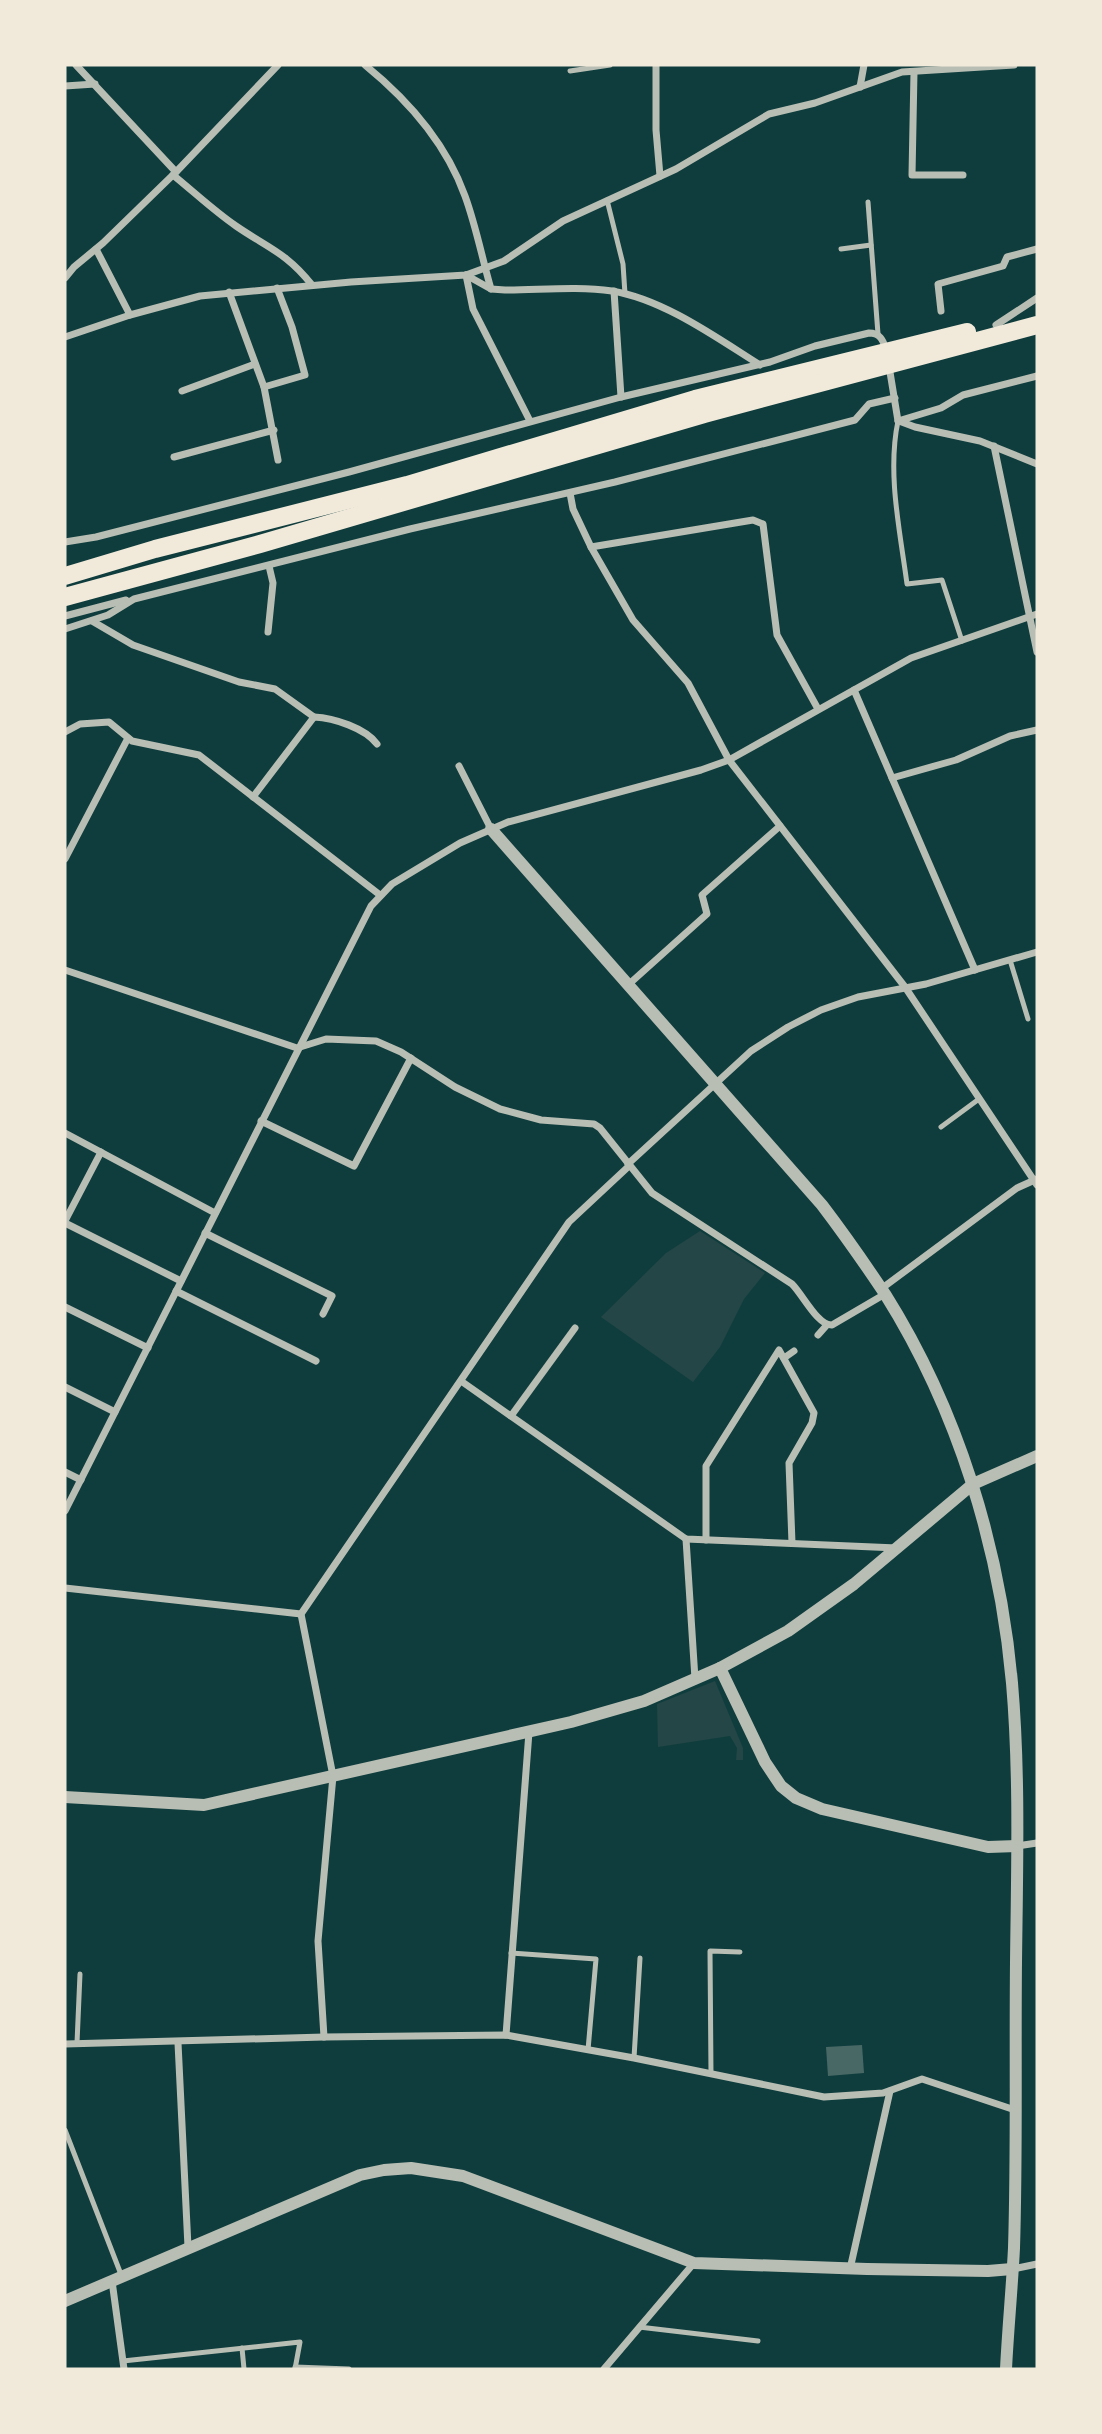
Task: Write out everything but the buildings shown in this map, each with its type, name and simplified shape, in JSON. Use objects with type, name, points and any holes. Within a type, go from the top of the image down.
[{"type":"highway","points":[[65,597],[260,544],[1037,315]]},
{"type":"highway","points":[[65,576],[155,549],[407,485],[695,399],[1037,325]]},
{"type":"street","points":[[76,65],[174,173],[236,226],[280,252],[312,285]]},
{"type":"street","points":[[65,278],[174,173],[278,65]]},
{"type":"street","points":[[365,65],[391,86],[426,126],[444,153],[465,195],[491,289]]},
{"type":"street","points":[[656,65],[656,130],[660,176]]},
{"type":"street","points":[[860,87],[864,65]]},
{"type":"street","points":[[65,337],[130,315],[200,296],[312,285],[466,275],[515,255],[563,221],[676,169],[769,114],[815,103],[902,72],[1014,65]]},
{"type":"street","points":[[914,72],[912,175],[963,176]]},
{"type":"street","points":[[65,86],[95,84]]},
{"type":"street","points":[[96,248],[130,315]]},
{"type":"street","points":[[941,311],[938,284],[1003,266],[1007,257],[1037,249]]},
{"type":"street","points":[[466,275],[491,289],[614,291],[625,294],[666,309],[760,365]]},
{"type":"street","points":[[466,275],[473,309],[530,421]]},
{"type":"street","points":[[264,387],[305,375],[292,327],[277,288]]},
{"type":"street","points":[[614,291],[621,397]]},
{"type":"street","points":[[229,292],[264,387],[278,460]]},
{"type":"street","points":[[996,325],[1037,298]]},
{"type":"street","points":[[65,542],[96,537],[362,469],[621,397],[760,365],[815,346],[869,332],[882,338],[888,358],[898,421]]},
{"type":"street","points":[[182,391],[255,364]]},
{"type":"street","points":[[898,421],[942,408],[963,395],[1037,376]]},
{"type":"street","points":[[65,615],[569,493],[855,420],[869,404],[895,398]]},
{"type":"street","points":[[898,421],[994,446],[1037,464]]},
{"type":"street","points":[[174,457],[274,430]]},
{"type":"street","points":[[994,446],[1033,615],[1037,652]]},
{"type":"street","points":[[569,493],[573,509],[591,547],[633,620],[688,683],[729,760],[905,988],[1036,1182],[1017,1188],[883,1291],[832,1325],[826,1326],[818,1335]]},
{"type":"street","points":[[591,547],[753,520],[763,524],[777,635],[818,709]]},
{"type":"street","points":[[268,632],[273,583],[269,566]]},
{"type":"street","points":[[65,629],[92,621],[134,599]]},
{"type":"street","points":[[65,1511],[370,906],[391,884],[460,844],[527,815],[701,770],[729,760],[911,658],[1033,615]]},
{"type":"street","points":[[92,621],[133,645],[239,682],[275,689],[314,717],[329,718],[372,737],[377,744]]},
{"type":"street","points":[[854,690],[975,970]]},
{"type":"street","points":[[253,797],[314,717]]},
{"type":"street","points":[[65,732],[80,724],[109,722],[132,741],[199,755],[380,895]]},
{"type":"street","points":[[892,778],[956,760],[1010,736],[1037,730]]},
{"type":"street","points":[[65,859],[128,738]]},
{"type":"street","points":[[459,766],[491,829],[822,1205],[883,1291],[936,1389],[973,1484],[998,1591],[1012,1680],[1016,1742],[1014,2250],[1006,2369]]},
{"type":"street","points":[[628,985],[707,914],[702,895],[780,826]]},
{"type":"street","points":[[324,2037],[318,1941],[333,1776],[301,1614],[569,1222],[751,1051],[821,1010],[858,997],[905,988],[1037,951]]},
{"type":"street","points":[[65,970],[298,1048],[326,1039],[376,1041],[401,1052],[455,1087],[500,1109],[541,1120],[594,1124],[652,1193],[792,1284],[826,1326]]},
{"type":"street","points":[[261,1121],[354,1166],[411,1058]]},
{"type":"street","points":[[65,1133],[215,1213]]},
{"type":"street","points":[[101,1152],[65,1222],[181,1281]]},
{"type":"street","points":[[205,1233],[332,1296],[323,1314]]},
{"type":"street","points":[[176,1291],[316,1361]]},
{"type":"street","points":[[65,1307],[148,1348]]},
{"type":"street","points":[[511,1416],[575,1328]]},
{"type":"street","points":[[706,1540],[706,1466],[779,1350],[814,1413],[812,1423],[789,1463],[792,1544]]},
{"type":"street","points":[[784,1358],[794,1351]]},
{"type":"street","points":[[461,1381],[686,1539],[898,1548]]},
{"type":"street","points":[[65,1388],[115,1412]]},
{"type":"street","points":[[65,1797],[204,1805],[529,1732],[619,1709],[720,1668],[777,1637],[815,1613],[898,1548],[973,1484],[1037,1456]]},
{"type":"street","points":[[65,1472],[81,1480]]},
{"type":"street","points":[[686,1539],[695,1679]]},
{"type":"street","points":[[65,1588],[301,1614]]},
{"type":"street","points":[[720,1668],[770,1771],[781,1786],[796,1798],[822,1809],[988,1847],[1037,1843]]},
{"type":"street","points":[[506,2035],[529,1732]]},
{"type":"street","points":[[65,2044],[506,2035],[824,2097],[890,2091],[922,2079],[1015,2110]]},
{"type":"street","points":[[178,2043],[188,2247]]},
{"type":"street","points":[[850,2269],[890,2091]]},
{"type":"street","points":[[65,2301],[360,2175],[411,2168],[463,2176],[694,2263],[988,2271],[1037,2264]]},
{"type":"street","points":[[604,2369],[694,2263]]},
{"type":"street","points":[[117,2279],[124,2365]]},
{"type":"lane","points":[[570,71],[611,65]]},
{"type":"lane","points":[[607,200],[622,264],[625,294]]},
{"type":"lane","points":[[868,202],[878,334]]},
{"type":"lane","points":[[841,249],[871,245]]},
{"type":"lane","points":[[898,421],[894,440],[897,507],[907,584],[942,580],[962,641]]},
{"type":"lane","points":[[1010,960],[1028,1019]]},
{"type":"lane","points":[[941,1128],[979,1099]]},
{"type":"lane","points":[[711,2074],[710,1951],[740,1952]]},
{"type":"lane","points":[[511,1953],[596,1959],[588,2050]]},
{"type":"lane","points":[[634,2058],[640,1958]]},
{"type":"lane","points":[[76,2043],[80,1974]]},
{"type":"lane","points":[[65,2130],[117,2279]]},
{"type":"lane","points":[[639,2327],[758,2341]]},
{"type":"lane","points":[[124,2365],[300,2342],[295,2368],[349,2369]]},
{"type":"lane","points":[[242,2348],[244,2369]]},
{"type":"shaded area","points":[[700,1231],[765,1273],[744,1299],[720,1347],[693,1382],[601,1317],[666,1253]]},
{"type":"shaded area","points":[[715,1681],[743,1748],[743,1760],[736,1760],[737,1748],[730,1736],[658,1747],[657,1704]]}]
